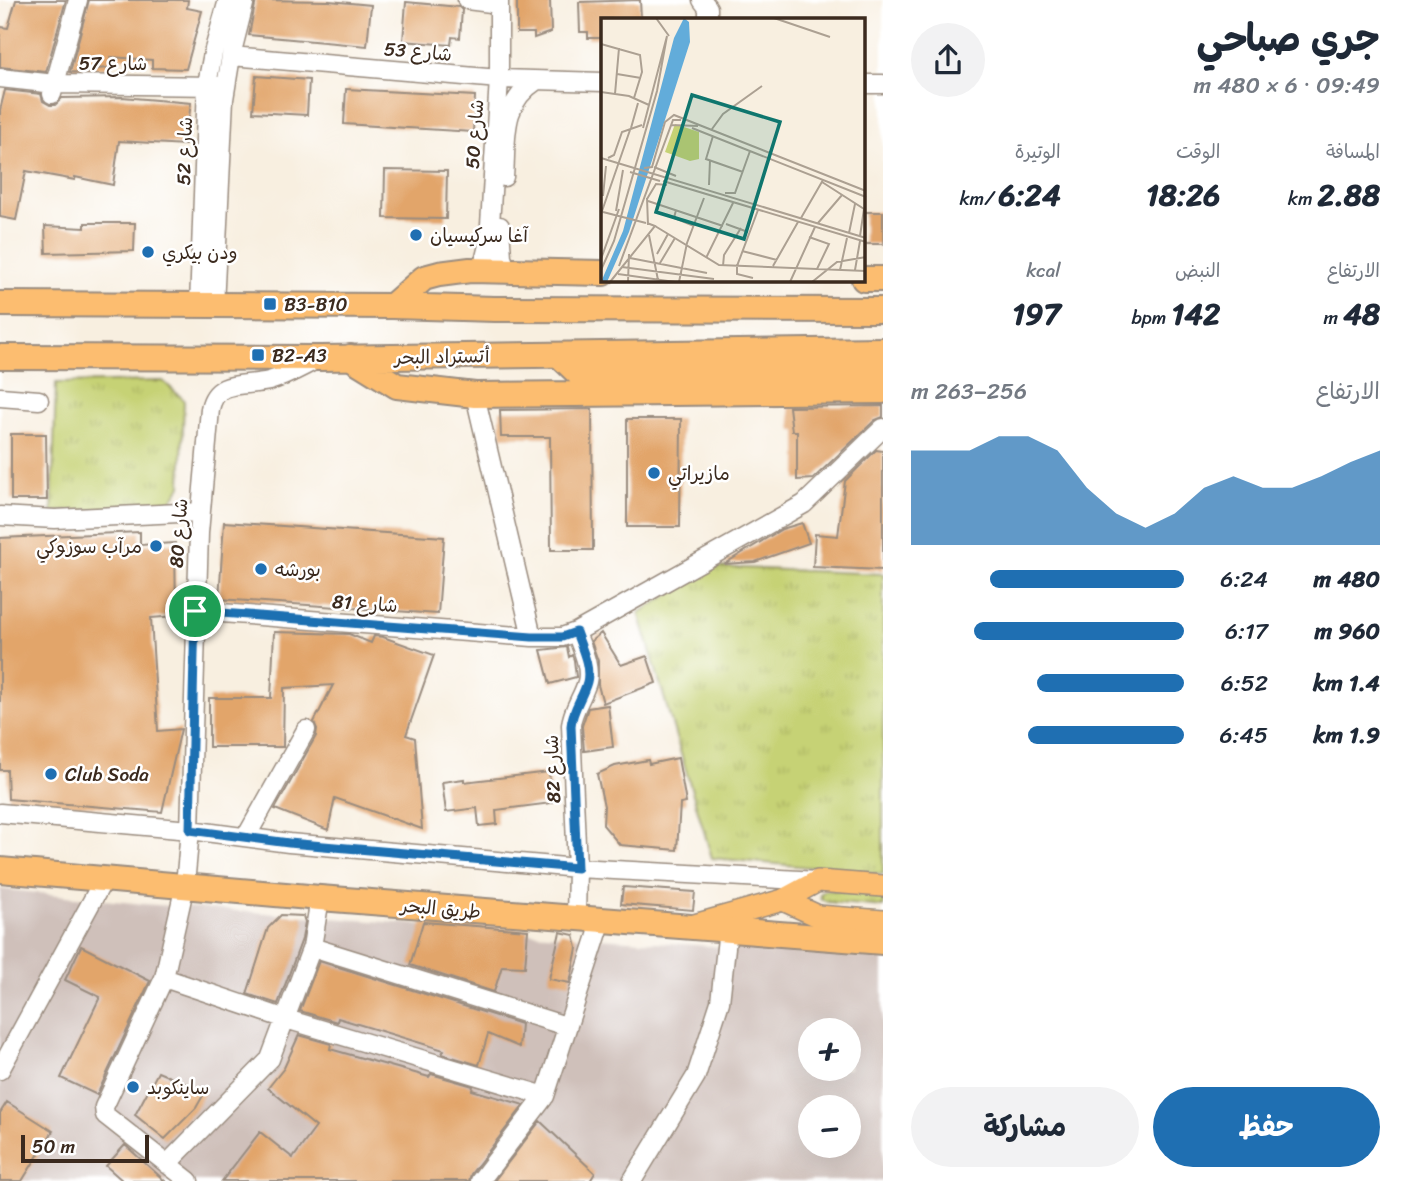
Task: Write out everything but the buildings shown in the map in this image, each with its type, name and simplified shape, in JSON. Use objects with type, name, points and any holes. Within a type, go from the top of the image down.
[{"type":"highway","points":[[392,306],[424,278],[449,272],[601,273]]},
{"type":"highway","points":[[0,304],[883,310]]},
{"type":"highway","name":"أتستراد البحر","points":[[0,357],[321,358],[883,350]]},
{"type":"highway","points":[[559,355],[578,373],[883,369]]},
{"type":"highway","points":[[350,357],[397,386],[475,395],[883,391]]},
{"type":"highway","name":"طريق البحر","points":[[0,870],[883,942]]},
{"type":"main road","points":[[687,927],[783,900],[818,881],[883,887]]},
{"type":"main road","points":[[783,900],[818,916],[883,921]]},
{"type":"street","points":[[54,89],[78,0]]},
{"type":"street","name":"شارع 52","points":[[207,306],[216,92],[213,53],[228,0]]},
{"type":"street","name":"شارع 52","points":[[216,92],[231,56],[245,0]]},
{"type":"street","points":[[467,0],[499,2]]},
{"type":"street","points":[[702,0],[708,8],[708,18]]},
{"type":"street","name":"شارع 50","points":[[499,2],[499,159]]},
{"type":"street","name":"شارع 53","points":[[231,56],[499,79],[601,82]]},
{"type":"street","name":"شارع 57","points":[[0,78],[54,89]]},
{"type":"street","points":[[494,271],[500,242],[499,159],[509,112],[515,99],[536,81]]},
{"type":"street","name":"شارع 57","points":[[0,87],[216,92]]},
{"type":"street","name":"شارع 80","points":[[188,1181],[105,1115],[104,1107],[164,978],[185,885],[190,830],[200,512],[210,409],[215,394],[223,388],[279,378],[321,358]]},
{"type":"street","points":[[475,395],[532,637]]},
{"type":"street","points":[[0,397],[39,400]]},
{"type":"street","points":[[576,632],[804,504],[883,428]]},
{"type":"street","points":[[0,516],[55,519],[200,512]]},
{"type":"street","name":"شارع 81","points":[[195,611],[532,637],[562,637],[576,632]]},
{"type":"street","name":"شارع 82","points":[[576,632],[588,669],[587,681],[572,716],[571,726],[577,868],[576,918]]},
{"type":"street","points":[[246,837],[306,730]]},
{"type":"street","points":[[0,813],[577,868],[818,881]]},
{"type":"street","points":[[0,1070],[104,878]]},
{"type":"street","points":[[167,1164],[270,1059],[312,947],[320,898]]},
{"type":"street","points":[[480,1181],[545,1096],[602,920]]},
{"type":"street","points":[[632,1181],[696,1076],[720,1002],[732,930]]},
{"type":"street","points":[[312,947],[566,1026]]},
{"type":"street","points":[[164,978],[286,1019],[545,1096]]},
{"type":"shaded area","points":[[0,889],[143,904],[883,959],[883,1181],[0,1181]]},
{"type":"green space","points":[[163,381],[184,400],[181,486],[171,501],[158,507],[52,512],[56,383]]},
{"type":"green space","points":[[715,567],[883,574],[883,874],[712,858],[639,613]]},
{"type":"green space","points":[[825,890],[883,893],[883,907],[827,902],[821,899],[820,894]]},
{"type":"place","name":"آغا سركيسيان","points":[[416,235]]},
{"type":"place","name":"ودن بيكري","points":[[148,252]]},
{"type":"place","name":"B3-B10","points":[[270,304]]},
{"type":"place","name":"B2-A3","points":[[258,355]]},
{"type":"place","name":"مازيراتي","points":[[654,473]]},
{"type":"place","name":"مرآب سوزوكي","points":[[156,546]]},
{"type":"place","name":"بورشه","points":[[261,569]]},
{"type":"place","name":"Club Soda","points":[[51,774]]},
{"type":"place","name":"ساينكوبد","points":[[133,1087]]},
{"type":"route","points":[[195,611],[532,637],[562,637],[576,632],[588,669],[587,681],[572,716],[571,726],[577,868],[289,843],[190,830],[195,611]]}]
